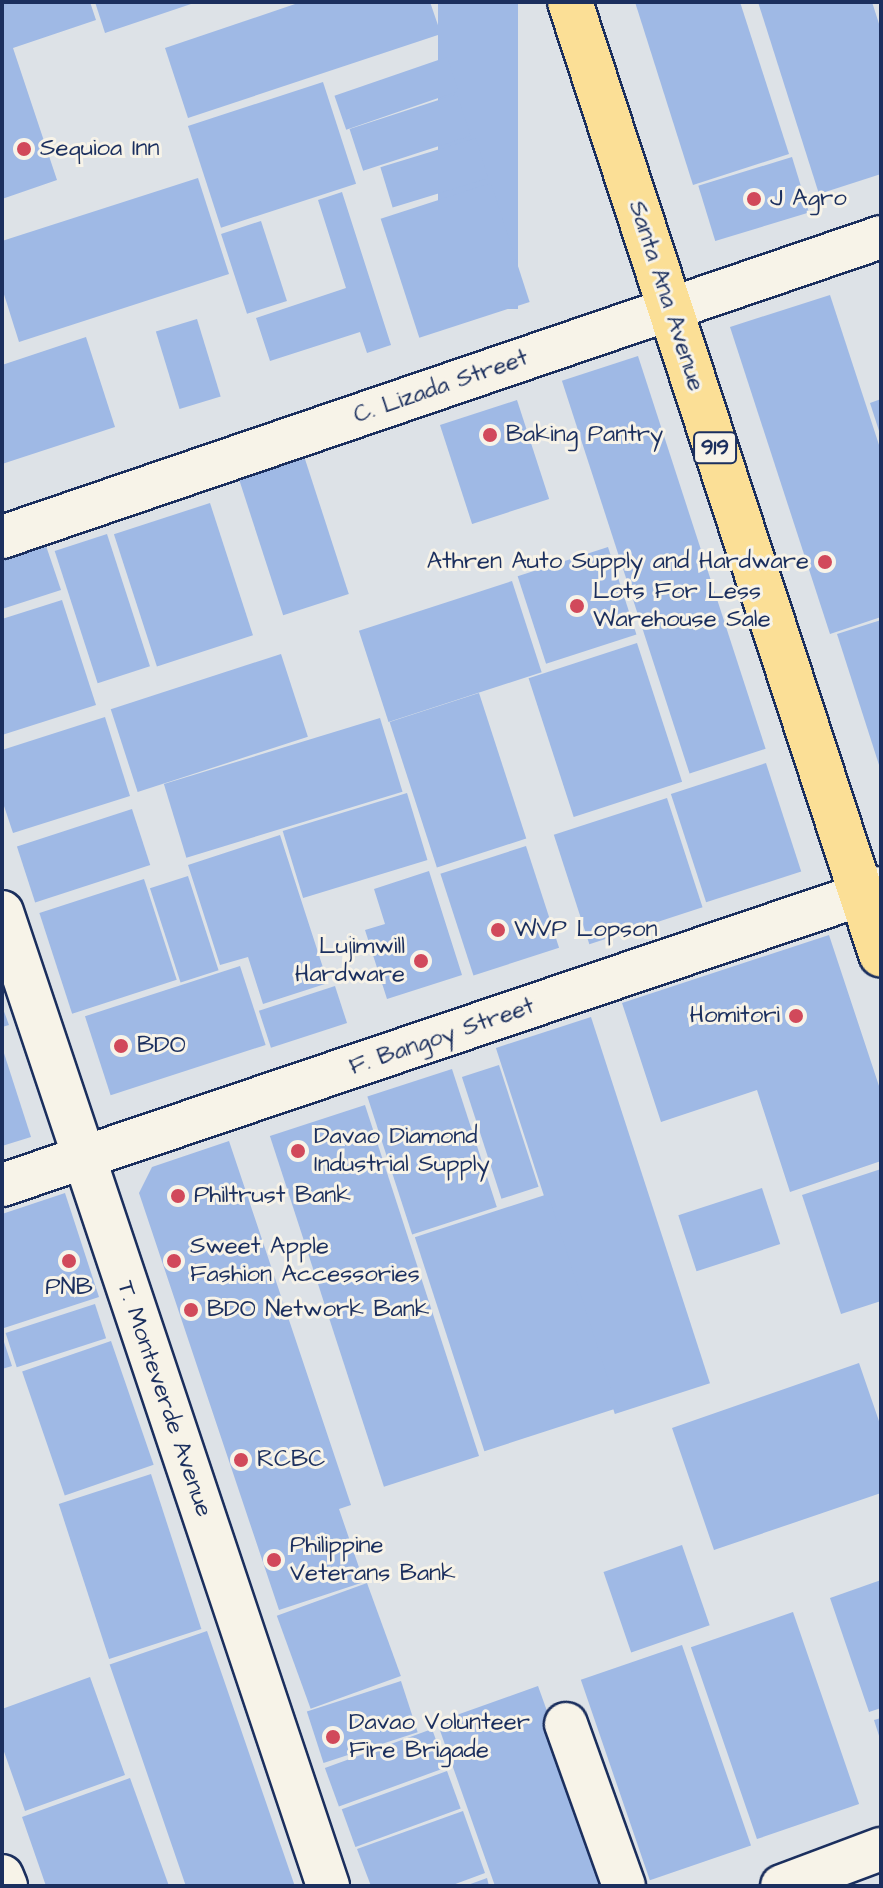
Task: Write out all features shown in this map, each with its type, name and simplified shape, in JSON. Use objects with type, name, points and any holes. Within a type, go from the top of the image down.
[{"type":"main road","name":"Santa Ana Avenue","points":[[570,2],[670,309],[871,892],[881,954]]},
{"type":"street","name":"C. Lizada Street","points":[[2,537],[881,237]]},
{"type":"street","name":"F. Bangoy Street","points":[[2,1185],[871,892]]},
{"type":"street","name":"T. Monteverde Avenue","points":[[2,912],[328,1886]]},
{"type":"street","points":[[566,1724],[624,1886]]},
{"type":"street","points":[[782,1886],[881,1849]]},
{"type":"street","points":[[2,1876],[6,1886]]},
{"type":"building","name":"Sequioa Inn","points":[[2,2],[90,2],[96,20],[13,48],[57,180],[2,199]]},
{"type":"building","points":[[95,2],[194,2],[194,3],[105,33]]},
{"type":"building","points":[[301,2],[430,2],[441,34],[188,118],[165,48]]},
{"type":"building","points":[[438,2],[518,2],[518,309],[438,309]]},
{"type":"building","points":[[635,2],[740,2],[789,154],[693,185]]},
{"type":"building","points":[[758,2],[872,2],[881,30],[881,174],[819,194]]},
{"type":"building","points":[[447,57],[459,91],[346,130],[334,96]]},
{"type":"building","points":[[323,82],[356,184],[221,228],[188,126]]},
{"type":"building","points":[[457,94],[471,136],[363,171],[350,129]]},
{"type":"building","points":[[476,138],[488,178],[393,207],[380,167]]},
{"type":"building","name":"J Agro","points":[[792,157],[809,212],[715,241],[698,186]]},
{"type":"building","points":[[198,178],[229,274],[19,342],[2,288],[2,241]]},
{"type":"building","points":[[491,183],[530,302],[419,338],[381,219]]},
{"type":"building","points":[[342,192],[391,345],[367,353],[360,332],[270,361],[256,318],[346,288],[318,200]]},
{"type":"building","points":[[261,221],[287,301],[247,314],[221,234]]},
{"type":"building","points":[[830,295],[881,451],[881,617],[830,634],[730,327]]},
{"type":"building","points":[[197,319],[221,396],[180,409],[156,332]]},
{"type":"building","points":[[86,337],[115,427],[2,464],[2,365]]},
{"type":"building","points":[[638,356],[766,749],[690,774],[562,381]]},
{"type":"building","points":[[881,399],[881,434],[880,434],[870,403]]},
{"type":"building","points":[[517,400],[549,499],[472,524],[440,425]]},
{"type":"building","points":[[304,456],[349,594],[283,615],[238,477]]},
{"type":"building","points":[[210,503],[253,635],[157,666],[114,534]]},
{"type":"building","points":[[42,534],[61,590],[2,609],[2,547]]},
{"type":"building","points":[[107,534],[150,666],[98,683],[55,551]]},
{"type":"building","name":"Lots For Less Warehouse Sale","points":[[608,547],[636,634],[546,664],[518,576]]},
{"type":"building","points":[[512,581],[542,672],[389,722],[359,631]]},
{"type":"building","points":[[62,600],[96,705],[2,735],[2,619]]},
{"type":"building","points":[[881,620],[881,767],[880,768],[837,634]]},
{"type":"building","points":[[637,643],[682,782],[574,817],[529,678]]},
{"type":"building","points":[[281,654],[308,737],[138,792],[111,709]]},
{"type":"building","points":[[479,693],[526,839],[437,868],[390,722]]},
{"type":"building","points":[[105,717],[130,796],[13,833],[2,800],[2,750]]},
{"type":"building","points":[[380,718],[403,792],[186,858],[164,784]]},
{"type":"building","points":[[766,763],[801,871],[706,902],[671,794]]},
{"type":"building","points":[[407,793],[427,860],[303,898],[283,831]]},
{"type":"building","points":[[667,798],[703,907],[589,944],[554,835]]},
{"type":"building","points":[[132,809],[150,865],[35,903],[17,846]]},
{"type":"building","points":[[280,835],[328,983],[263,1004],[248,957],[220,965],[188,865]]},
{"type":"building","points":[[526,846],[559,948],[473,976],[440,874]]},
{"type":"building","points":[[429,871],[462,975],[387,999],[365,930],[385,924],[374,889]]},
{"type":"building","points":[[188,876],[219,970],[181,983],[150,888]]},
{"type":"building","points":[[144,879],[177,980],[72,1014],[39,913]]},
{"type":"building","points":[[829,935],[881,1092],[881,1161],[790,1192],[757,1090],[661,1122],[622,1003]]},
{"type":"building","points":[[240,966],[266,1045],[111,1095],[85,1016]]},
{"type":"building","points":[[335,986],[347,1023],[271,1048],[259,1011]]},
{"type":"building","points":[[2,1006],[9,1025],[2,1027]]},
{"type":"building","points":[[591,1017],[710,1383],[615,1414],[496,1048]]},
{"type":"building","points":[[2,1047],[31,1137],[2,1146]]},
{"type":"building","points":[[499,1065],[539,1187],[501,1199],[462,1077]]},
{"type":"building","points":[[452,1069],[497,1207],[412,1234],[367,1097]]},
{"type":"building","points":[[365,1105],[479,1456],[384,1487],[270,1136]]},
{"type":"building","points":[[229,1141],[351,1505],[339,1509],[364,1582],[279,1610],[139,1193],[152,1167]]},
{"type":"building","points":[[881,1169],[881,1301],[841,1314],[802,1195]]},
{"type":"building","points":[[762,1188],[780,1244],[697,1271],[678,1215]]},
{"type":"building","points":[[65,1193],[99,1297],[4,1328],[2,1214]]},
{"type":"building","points":[[548,1194],[618,1408],[484,1451],[415,1237]]},
{"type":"building","points":[[95,1304],[106,1338],[17,1367],[6,1333]]},
{"type":"building","points":[[2,1336],[12,1366],[2,1369]]},
{"type":"building","points":[[111,1341],[154,1465],[65,1495],[22,1372]]},
{"type":"building","points":[[859,1363],[881,1427],[881,1493],[714,1550],[672,1428]]},
{"type":"building","points":[[151,1474],[201,1629],[109,1659],[59,1504]]},
{"type":"building","points":[[682,1545],[710,1625],[631,1652],[604,1572]]},
{"type":"building","points":[[881,1580],[881,1708],[869,1712],[830,1598]]},
{"type":"building","points":[[367,1583],[401,1676],[311,1709],[277,1616]]},
{"type":"building","points":[[793,1612],[859,1804],[757,1839],[691,1647]]},
{"type":"building","points":[[207,1631],[295,1886],[186,1886],[110,1665]]},
{"type":"building","points":[[682,1645],[751,1845],[650,1880],[581,1680]]},
{"type":"building","points":[[90,1677],[125,1775],[25,1811],[2,1746],[2,1709]]},
{"type":"building","points":[[401,1681],[418,1732],[324,1763],[307,1712]]},
{"type":"building","points":[[538,1686],[610,1886],[495,1886],[437,1722]]},
{"type":"building","points":[[881,1718],[881,1739],[880,1739],[874,1720]]},
{"type":"building","points":[[432,1729],[446,1768],[339,1807],[325,1768]]},
{"type":"building","points":[[447,1771],[461,1809],[355,1847],[342,1809]]},
{"type":"building","points":[[130,1778],[169,1886],[46,1886],[22,1817]]},
{"type":"building","points":[[463,1811],[485,1873],[450,1886],[371,1886],[357,1849]]},
{"type":"building","points":[[487,1878],[489,1886],[465,1886]]},
{"type":"place","name":"Sequioa Inn","points":[[24,149]]},
{"type":"place","name":"J Agro","points":[[754,199]]},
{"type":"place","name":"Baking Pantry","points":[[490,435]]},
{"type":"place","name":"Athren Auto Supply and Hardware","points":[[825,562]]},
{"type":"place","name":"Lots For Less Warehouse Sale","points":[[577,606]]},
{"type":"place","name":"WVP Lopson","points":[[498,930]]},
{"type":"place","name":"Lujimwill Hardware","points":[[421,961]]},
{"type":"place","name":"Homitori","points":[[796,1016]]},
{"type":"place","name":"BDO","points":[[121,1046]]},
{"type":"place","name":"Davao Diamond Industrial Supply","points":[[298,1151]]},
{"type":"place","name":"Philtrust Bank","points":[[178,1196]]},
{"type":"place","name":"PNB","points":[[69,1261]]},
{"type":"place","name":"Sweet Apple Fashion Accessories","points":[[174,1261]]},
{"type":"place","name":"BDO Network Bank","points":[[191,1310]]},
{"type":"place","name":"RCBC","points":[[241,1460]]},
{"type":"place","name":"Philippine Veterans Bank","points":[[274,1560]]},
{"type":"place","name":"Davao Volunteer Fire Brigade","points":[[333,1737]]}]
